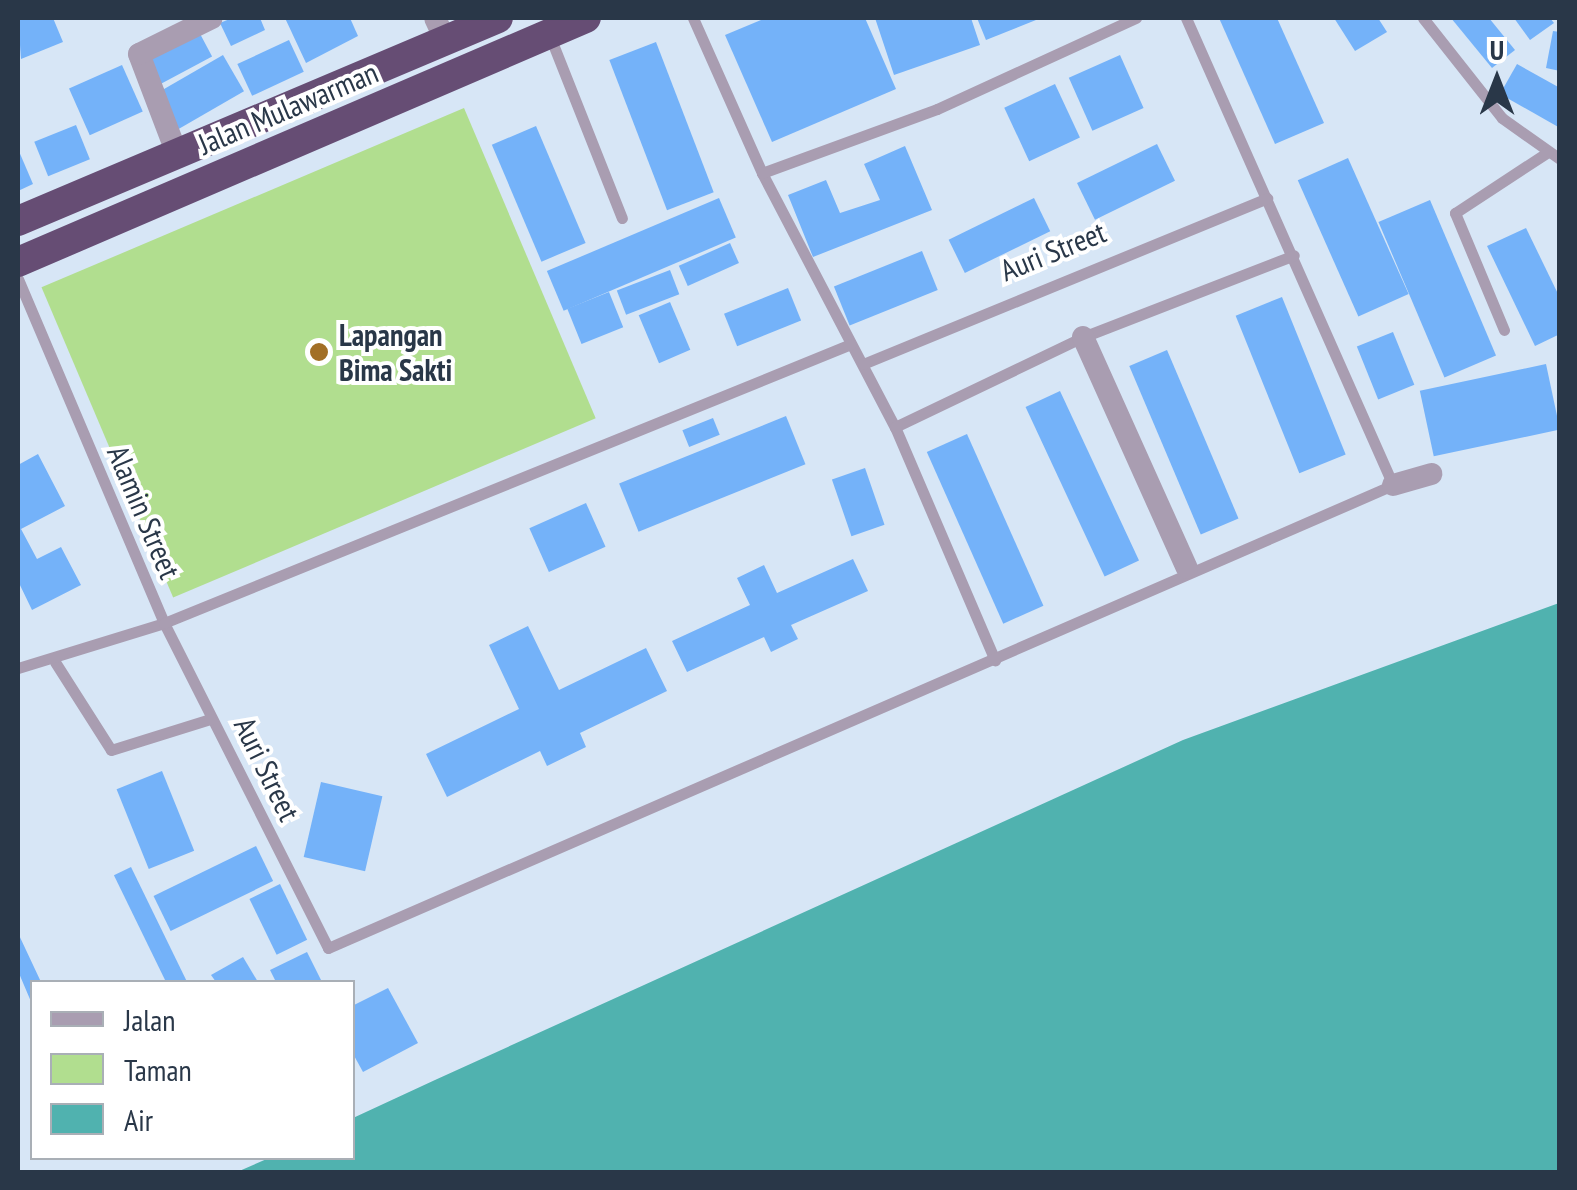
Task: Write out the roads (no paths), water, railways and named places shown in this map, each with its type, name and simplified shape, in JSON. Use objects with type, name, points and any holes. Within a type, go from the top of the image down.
[{"type":"highway","name":"Jalan Mulawarman","points":[[18,221],[177,154],[441,30],[498,18]]},
{"type":"highway","name":"Jalan Mulawarman","points":[[18,262],[586,18]]},
{"type":"street","points":[[177,154],[138,54],[212,18]]},
{"type":"street","points":[[1084,337],[1187,568]]},
{"type":"street","name":"Auri Street","points":[[1393,486],[1430,474]]},
{"type":"lane","points":[[693,18],[762,173],[896,427],[995,660]]},
{"type":"lane","points":[[762,173],[937,109],[1136,18]]},
{"type":"lane","points":[[1186,18],[1393,486]]},
{"type":"lane","points":[[1423,18],[1502,118],[1554,156],[1455,213],[1504,330]]},
{"type":"lane","points":[[549,34],[622,218]]},
{"type":"lane","name":"Auri Street","points":[[863,364],[1267,198]]},
{"type":"lane","points":[[896,427],[1084,337],[1294,255]]},
{"type":"lane","name":"Alamin Street","points":[[18,279],[164,623],[55,662],[18,668]]},
{"type":"lane","points":[[164,623],[851,344]]},
{"type":"lane","name":"Auri Street","points":[[164,623],[328,948],[995,660],[1187,568],[1393,486]]},
{"type":"lane","points":[[55,662],[111,750],[210,720]]},
{"type":"water","points":[[1559,603],[1559,1172],[237,1172],[264,1160],[355,1160],[355,1117],[1183,740]]},
{"type":"place","name":"Lapangan Bima Sakti","points":[[319,352]]}]
